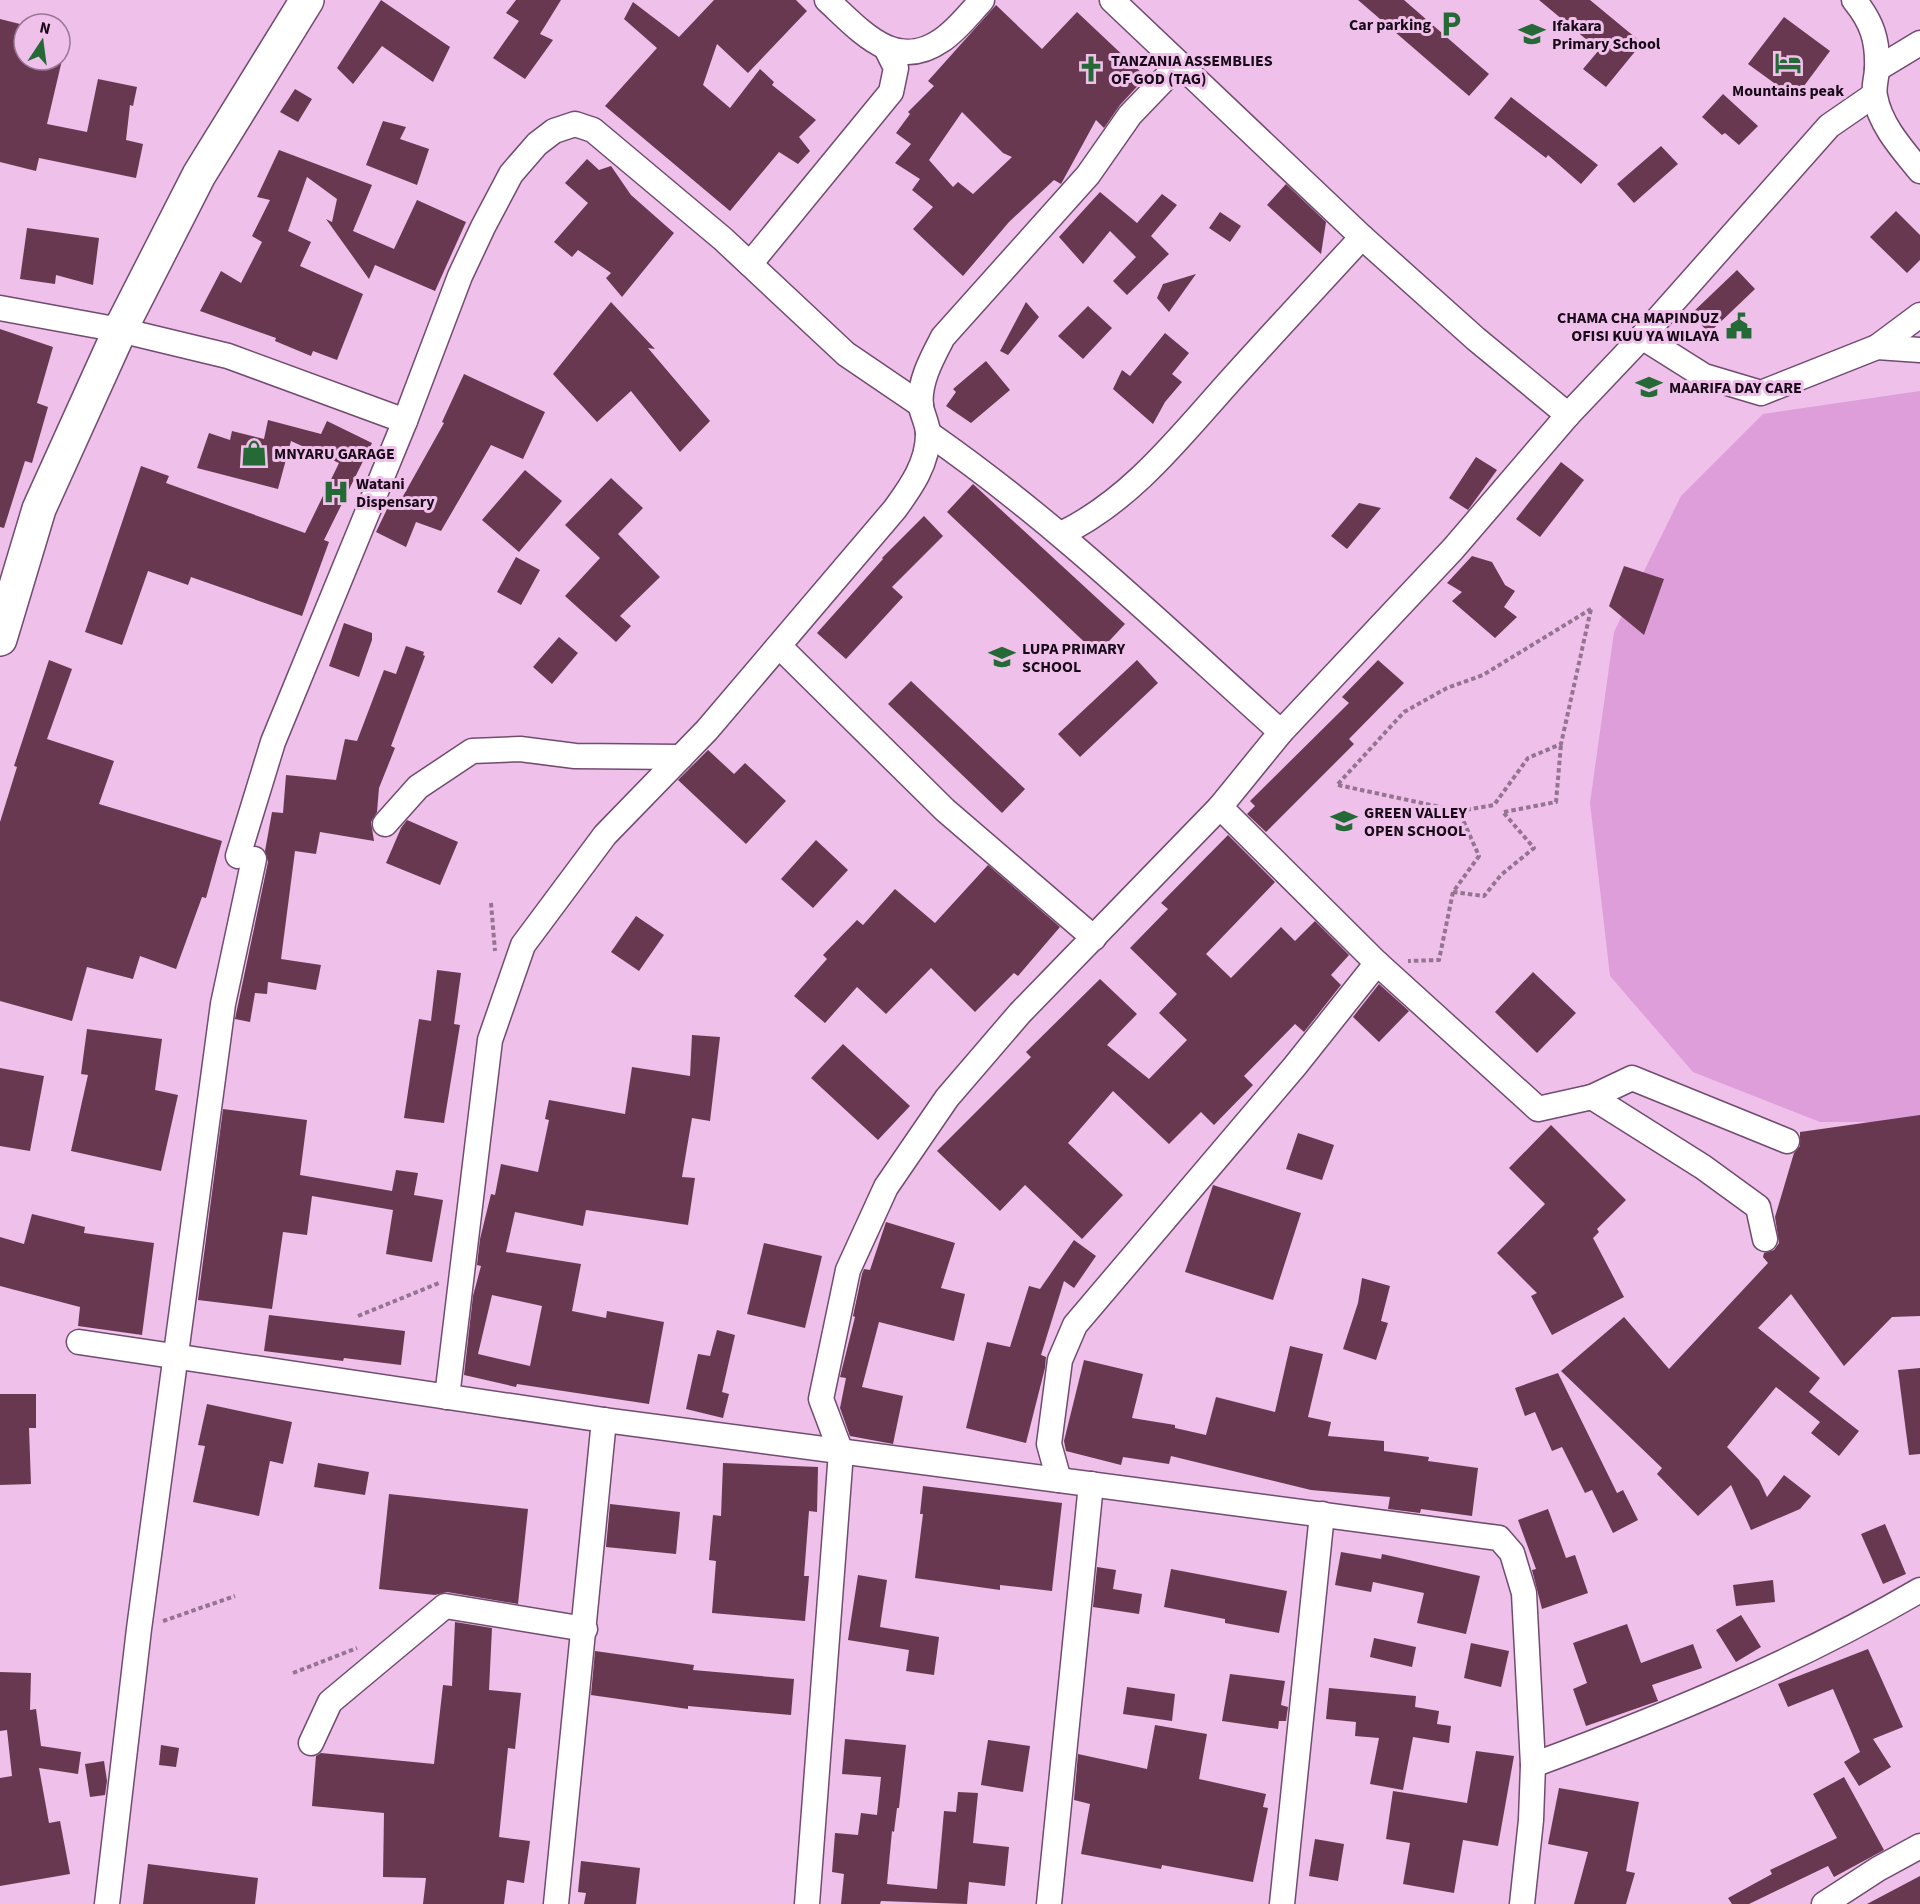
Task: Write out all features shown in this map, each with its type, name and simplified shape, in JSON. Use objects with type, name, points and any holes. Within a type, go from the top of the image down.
[{"type":"main road","points":[[0,639],[39,509],[120,330],[199,175],[307,0]]},
{"type":"street","points":[[826,0],[863,33],[886,48],[912,54],[944,39]]},
{"type":"street","points":[[750,264],[891,92],[982,0]]},
{"type":"street","points":[[1112,0],[1362,237],[1476,339],[1568,415]]},
{"type":"street","points":[[1854,0],[1870,20],[1877,43],[1874,95],[1881,115],[1899,146],[1920,171]]},
{"type":"street","points":[[1877,69],[1920,43]]},
{"type":"street","points":[[886,48],[896,68],[891,92]]},
{"type":"street","points":[[447,1397],[490,1040],[523,945],[605,835],[681,756],[779,646],[855,558],[916,480],[924,458],[928,433],[921,405],[927,367],[943,337],[1088,175],[1130,115],[1179,64]]},
{"type":"street","points":[[807,1904],[841,1452],[821,1399],[848,1270],[877,1205],[912,1146],[947,1098],[1020,1013],[1220,807],[1281,732],[1453,549],[1568,415],[1642,337],[1829,126],[1874,95]]},
{"type":"street","points":[[107,1904],[139,1629],[223,1004],[246,858],[273,742],[405,421],[448,308],[483,227],[511,174],[537,144],[554,131],[575,124],[593,130],[750,264],[846,354],[921,405]]},
{"type":"street","points":[[1061,534],[1082,523],[1108,504],[1170,450],[1362,237]]},
{"type":"street","points":[[0,308],[120,330],[228,356],[405,421]]},
{"type":"street","points":[[1642,337],[1704,376],[1761,393],[1877,347],[1920,315]]},
{"type":"street","points":[[1877,347],[1920,350]]},
{"type":"street","points":[[928,433],[988,474],[1061,534],[1281,732]]},
{"type":"street","points":[[779,646],[945,810],[1094,938]]},
{"type":"street","points":[[385,824],[418,787],[472,751],[520,749],[575,756],[681,756]]},
{"type":"street","points":[[1220,807],[1377,963],[1538,1110],[1592,1097],[1632,1078],[1787,1141]]},
{"type":"street","points":[[1059,1480],[1049,1444],[1060,1360],[1075,1324],[1295,1066],[1377,963]]},
{"type":"street","points":[[1592,1097],[1703,1167],[1758,1207],[1765,1239]]},
{"type":"street","points":[[80,1342],[604,1420],[1499,1538],[1512,1553],[1524,1593],[1533,1765],[1531,1820],[1522,1904]]},
{"type":"street","points":[[555,1904],[585,1629],[604,1420]]},
{"type":"street","points":[[1049,1904],[1091,1484]]},
{"type":"street","points":[[1282,1904],[1322,1514]]},
{"type":"street","points":[[1533,1765],[1720,1692],[1791,1660],[1920,1590]]},
{"type":"street","points":[[311,1743],[330,1702],[445,1606],[585,1629]]},
{"type":"street","points":[[1824,1904],[1878,1869],[1920,1846]]},
{"type":"path","points":[[1453,892],[1484,896],[1501,875],[1534,848],[1503,812],[1556,802],[1561,744],[1591,609],[1483,675],[1446,688],[1404,712],[1338,785],[1459,811],[1494,805],[1528,758],[1561,744]]},
{"type":"path","points":[[1377,963],[1439,960],[1453,892],[1479,856],[1459,811]]},
{"type":"path","points":[[358,1316],[462,1274]]},
{"type":"path","points":[[139,1629],[235,1596]]},
{"type":"path","points":[[293,1673],[365,1644]]},
{"type":"shaded area","points":[[1920,391],[1920,1122],[1820,1122],[1693,1072],[1610,976],[1590,803],[1614,632],[1681,496],[1763,414]]},
{"type":"building","points":[[381,0],[450,47],[433,82],[382,46],[353,84],[337,68]]},
{"type":"building","points":[[516,0],[561,0],[540,34],[553,40],[525,79],[493,58],[519,21],[506,13]]},
{"type":"building","points":[[714,0],[796,0],[807,11],[748,73],[717,44],[703,85],[730,108],[760,69],[774,82],[772,85],[816,120],[799,137],[810,151],[798,164],[779,152],[730,211],[605,106],[657,48],[624,19],[633,2],[679,37]]},
{"type":"building","points":[[1358,0],[1404,0],[1489,74],[1469,96]]},
{"type":"building","points":[[1539,0],[1590,0],[1642,43],[1606,87],[1583,69],[1599,50]]},
{"type":"building","points":[[996,5],[1042,49],[1077,12],[1146,77],[1120,105],[1104,128],[1096,120],[1061,184],[1054,180],[1009,222],[963,276],[913,229],[933,207],[912,190],[920,179],[895,163],[911,144],[896,133],[910,114],[908,112],[934,86],[928,81]],"holes":[[[962,112],[1003,153],[1012,157],[973,194],[958,182],[953,187],[929,160]]]},
{"type":"building","points":[[1784,17],[1830,51],[1795,98],[1748,64]]},
{"type":"building","points":[[0,19],[12,22],[12,72],[59,72],[47,124],[87,132],[98,79],[137,87],[133,106],[130,105],[126,140],[143,144],[136,178],[39,158],[36,171],[0,162]]},
{"type":"building","points":[[295,89],[312,99],[298,122],[280,112]]},
{"type":"building","points":[[1723,94],[1758,126],[1739,145],[1725,133],[1722,135],[1702,117]]},
{"type":"building","points":[[1511,97],[1598,165],[1581,184],[1548,155],[1546,158],[1494,118]]},
{"type":"building","points":[[383,121],[406,127],[400,139],[429,149],[417,185],[366,165]]},
{"type":"building","points":[[1661,146],[1678,164],[1634,203],[1617,184]]},
{"type":"building","points":[[279,150],[372,185],[353,231],[394,249],[417,200],[466,222],[435,291],[375,265],[369,279],[326,219],[332,222],[337,199],[307,177],[288,231],[311,242],[300,266],[363,294],[337,360],[313,351],[311,356],[275,341],[276,338],[200,311],[221,271],[241,283],[262,242],[252,236],[270,200],[257,197]]},
{"type":"building","points":[[587,159],[599,170],[611,166],[631,195],[674,233],[622,297],[606,278],[611,273],[578,250],[572,257],[554,242],[588,203],[565,183]]},
{"type":"building","points":[[1286,184],[1326,222],[1321,254],[1267,205]]},
{"type":"building","points":[[1100,192],[1137,223],[1162,194],[1177,205],[1151,236],[1169,254],[1127,295],[1113,281],[1136,257],[1110,231],[1083,264],[1059,237]]},
{"type":"building","points":[[1896,211],[1920,235],[1920,260],[1907,273],[1870,237]]},
{"type":"building","points":[[1220,212],[1241,226],[1230,242],[1209,228]]},
{"type":"building","points":[[27,228],[99,238],[93,285],[56,275],[55,284],[20,279]]},
{"type":"building","points":[[1737,270],[1755,289],[1709,333],[1691,314]]},
{"type":"building","points":[[1196,274],[1169,312],[1157,298],[1163,284]]},
{"type":"building","points":[[611,302],[655,349],[648,348],[710,421],[680,452],[631,391],[597,422],[553,374]]},
{"type":"building","points":[[1026,302],[1039,317],[1008,355],[1000,351]]},
{"type":"building","points":[[1088,306],[1112,328],[1083,359],[1058,336]]},
{"type":"building","points":[[0,329],[53,347],[37,403],[48,407],[32,463],[25,461],[4,528],[0,527]]},
{"type":"building","points":[[1165,333],[1189,353],[1172,374],[1182,382],[1165,402],[1153,424],[1113,389],[1122,370],[1130,376]]},
{"type":"building","points":[[986,361],[1010,390],[971,423],[946,406],[956,392],[953,389]]},
{"type":"building","points":[[464,374],[545,412],[523,459],[491,445],[441,531],[416,522],[406,547],[376,532],[390,503],[397,507],[444,423],[442,422]]},
{"type":"building","points":[[268,420],[321,434],[327,421],[372,443],[324,540],[329,542],[302,616],[191,577],[188,585],[148,571],[122,645],[85,632],[141,466],[169,476],[166,483],[305,533],[339,463],[291,441],[278,489],[197,468],[209,433],[230,440],[232,431],[264,439]]},
{"type":"building","points":[[1476,457],[1497,470],[1468,510],[1449,498]]},
{"type":"building","points":[[1561,462],[1584,480],[1540,537],[1516,519]]},
{"type":"building","points":[[525,470],[562,501],[519,552],[482,520]]},
{"type":"building","points":[[611,478],[643,508],[618,534],[660,577],[620,616],[631,626],[616,642],[565,596],[600,558],[565,525]]},
{"type":"building","points":[[973,484],[1125,624],[1097,654],[947,512]]},
{"type":"building","points":[[1359,503],[1381,508],[1347,549],[1331,536]]},
{"type":"building","points":[[924,516],[943,536],[892,587],[903,597],[846,659],[817,633],[882,558]]},
{"type":"building","points":[[1472,556],[1492,562],[1505,585],[1515,591],[1504,607],[1517,617],[1495,638],[1452,601],[1462,592],[1447,583]]},
{"type":"building","points":[[516,557],[540,570],[521,605],[497,592]]},
{"type":"building","points":[[1624,566],[1664,579],[1644,635],[1609,606]]},
{"type":"building","points":[[344,623],[372,633],[372,640],[359,677],[329,666]]},
{"type":"building","points":[[559,637],[578,653],[552,684],[533,667]]},
{"type":"building","points":[[406,646],[424,652],[425,656],[391,746],[395,748],[379,788],[377,812],[371,822],[374,841],[320,832],[316,854],[295,851],[281,959],[321,965],[316,990],[268,982],[267,994],[255,993],[250,1022],[235,1019],[268,862],[265,851],[272,812],[283,813],[286,775],[336,780],[345,739],[357,741],[384,670],[396,674]]},
{"type":"building","points":[[49,660],[72,669],[47,739],[114,761],[99,804],[222,841],[206,898],[202,897],[176,969],[140,956],[133,979],[87,967],[72,1021],[0,1001],[0,822],[17,767],[14,766]]},
{"type":"building","points":[[1137,660],[1158,683],[1080,757],[1058,734]]},
{"type":"building","points":[[1378,660],[1404,683],[1349,739],[1354,744],[1266,832],[1247,814],[1255,806],[1250,801],[1349,703],[1342,697]]},
{"type":"building","points":[[911,681],[1025,789],[1002,813],[888,704]]},
{"type":"building","points":[[708,750],[734,774],[745,763],[786,801],[746,844],[678,780]]},
{"type":"building","points":[[407,820],[458,842],[440,885],[386,863],[401,828]]},
{"type":"building","points":[[1228,835],[1275,882],[1206,954],[1231,978],[1281,927],[1295,941],[1315,921],[1349,955],[1331,975],[1341,985],[1304,1032],[1295,1024],[1244,1076],[1253,1085],[1214,1125],[1201,1112],[1169,1144],[1113,1091],[1068,1143],[1123,1195],[1082,1239],[1025,1185],[1000,1211],[937,1151],[1031,1057],[1026,1052],[1100,979],[1137,1014],[1107,1045],[1149,1079],[1187,1040],[1159,1013],[1177,994],[1130,948],[1168,909],[1161,903]]},
{"type":"building","points":[[816,840],[848,870],[813,908],[781,879]]},
{"type":"building","points":[[988,865],[1060,927],[1018,976],[1014,973],[975,1012],[931,968],[886,1014],[857,987],[825,1023],[794,996],[827,959],[823,955],[857,920],[863,925],[895,889],[935,923]]},
{"type":"building","points":[[636,916],[664,935],[639,971],[611,952]]},
{"type":"building","points":[[437,970],[461,973],[454,1024],[460,1025],[444,1123],[404,1118],[419,1019],[431,1021]]},
{"type":"building","points":[[1533,972],[1576,1013],[1537,1053],[1495,1012]]},
{"type":"building","points":[[1379,984],[1409,1011],[1379,1042],[1353,1017]]},
{"type":"building","points":[[87,1029],[162,1039],[155,1090],[178,1095],[161,1171],[71,1151],[88,1075],[81,1074]]},
{"type":"building","points":[[692,1035],[720,1037],[710,1121],[692,1118],[682,1177],[695,1178],[688,1225],[586,1210],[583,1226],[515,1212],[506,1252],[581,1264],[572,1311],[606,1318],[607,1311],[664,1322],[649,1404],[517,1384],[516,1387],[464,1375],[473,1296],[481,1266],[477,1265],[480,1239],[491,1194],[495,1195],[501,1164],[538,1172],[549,1120],[545,1119],[549,1100],[625,1114],[632,1067],[690,1076]],"holes":[[[492,1295],[542,1306],[530,1366],[478,1354]]]},
{"type":"building","points":[[843,1044],[910,1106],[878,1140],[811,1078]]},
{"type":"building","points":[[0,1068],[44,1076],[30,1151],[0,1146]]},
{"type":"building","points":[[223,1109],[307,1120],[300,1175],[392,1191],[396,1170],[418,1173],[414,1195],[443,1200],[432,1262],[386,1254],[393,1210],[312,1196],[307,1235],[283,1232],[272,1309],[198,1300]]},
{"type":"building","points":[[1920,1115],[1920,1316],[1892,1317],[1844,1366],[1791,1294],[1758,1328],[1820,1378],[1809,1392],[1859,1431],[1839,1456],[1811,1433],[1820,1422],[1776,1387],[1727,1447],[1759,1480],[1767,1497],[1784,1475],[1811,1496],[1800,1509],[1751,1530],[1731,1485],[1698,1516],[1657,1474],[1662,1468],[1561,1371],[1624,1317],[1669,1369],[1768,1263],[1763,1257],[1764,1253],[1774,1250],[1779,1243],[1775,1217],[1794,1153],[1800,1146],[1800,1132]]},
{"type":"building","points":[[1551,1125],[1626,1200],[1597,1229],[1599,1232],[1593,1238],[1624,1297],[1552,1335],[1531,1296],[1537,1293],[1497,1253],[1545,1204],[1509,1168]]},
{"type":"building","points":[[1298,1133],[1334,1145],[1322,1180],[1286,1169]]},
{"type":"building","points":[[1213,1185],[1301,1213],[1273,1300],[1185,1272]]},
{"type":"building","points":[[32,1214],[85,1227],[84,1233],[154,1243],[142,1335],[78,1326],[80,1307],[0,1286],[0,1237],[24,1244]]},
{"type":"building","points":[[886,1222],[955,1243],[941,1288],[965,1294],[954,1341],[879,1322],[862,1387],[903,1396],[893,1444],[850,1436],[840,1408],[846,1378],[840,1377],[855,1317],[853,1316],[862,1274],[864,1269],[870,1270]]},
{"type":"building","points":[[1074,1240],[1096,1256],[1074,1288],[1064,1281],[1041,1355],[1046,1357],[1045,1368],[1026,1443],[966,1428],[987,1342],[1010,1347],[1029,1286],[1040,1289]]},
{"type":"building","points":[[764,1243],[822,1256],[805,1328],[747,1314]]},
{"type":"building","points":[[1362,1278],[1390,1286],[1381,1321],[1388,1323],[1376,1360],[1343,1349],[1358,1303]]},
{"type":"building","points":[[269,1315],[405,1331],[401,1365],[344,1358],[343,1361],[264,1351]]},
{"type":"building","points":[[717,1330],[735,1335],[722,1392],[729,1394],[723,1418],[686,1409],[698,1354],[710,1356]]},
{"type":"building","points":[[1290,1346],[1323,1354],[1308,1417],[1331,1422],[1328,1436],[1384,1441],[1384,1451],[1429,1457],[1428,1461],[1478,1468],[1472,1516],[1421,1509],[1420,1513],[1388,1509],[1390,1497],[1311,1490],[1171,1456],[1169,1464],[1123,1457],[1121,1465],[1066,1451],[1064,1441],[1084,1360],[1143,1374],[1132,1418],[1175,1425],[1175,1428],[1206,1435],[1216,1397],[1275,1412]]},
{"type":"building","points":[[1920,1368],[1920,1454],[1909,1455],[1898,1370]]},
{"type":"building","points":[[1558,1373],[1617,1493],[1623,1490],[1638,1520],[1613,1533],[1592,1490],[1585,1493],[1562,1447],[1552,1451],[1535,1412],[1525,1416],[1515,1388]]},
{"type":"building","points":[[0,1394],[36,1394],[36,1428],[29,1428],[31,1484],[0,1485]]},
{"type":"building","points":[[207,1404],[292,1422],[283,1464],[270,1461],[259,1516],[193,1502],[205,1446],[198,1445]]},
{"type":"building","points":[[318,1463],[369,1472],[365,1495],[314,1487]]},
{"type":"building","points":[[723,1463],[818,1467],[817,1512],[809,1511],[804,1576],[809,1576],[805,1621],[712,1613],[716,1561],[709,1560],[713,1515],[721,1516]]},
{"type":"building","points":[[923,1486],[1062,1503],[1052,1591],[1000,1585],[1000,1590],[915,1578],[923,1514],[920,1514]]},
{"type":"building","points":[[389,1494],[528,1509],[518,1604],[447,1592],[435,1595],[379,1589]]},
{"type":"building","points":[[610,1504],[680,1512],[676,1554],[606,1547]]},
{"type":"building","points":[[1548,1509],[1566,1558],[1575,1555],[1588,1593],[1542,1609],[1532,1570],[1536,1569],[1518,1520]]},
{"type":"building","points":[[1885,1524],[1906,1574],[1883,1584],[1861,1534]]},
{"type":"building","points":[[1341,1552],[1381,1559],[1382,1554],[1480,1576],[1466,1634],[1417,1623],[1424,1593],[1373,1582],[1371,1592],[1335,1585]]},
{"type":"building","points":[[1097,1567],[1116,1570],[1113,1589],[1142,1594],[1139,1614],[1093,1607]]},
{"type":"building","points":[[1171,1569],[1287,1591],[1279,1633],[1225,1623],[1225,1619],[1164,1607]]},
{"type":"building","points":[[858,1575],[887,1580],[880,1627],[939,1637],[934,1675],[906,1671],[909,1650],[848,1640]]},
{"type":"building","points":[[1773,1580],[1775,1602],[1736,1606],[1733,1585]]},
{"type":"building","points":[[1741,1615],[1761,1647],[1736,1662],[1716,1630]]},
{"type":"building","points":[[455,1622],[492,1628],[489,1690],[521,1693],[515,1749],[508,1748],[499,1837],[530,1841],[524,1883],[507,1880],[504,1904],[423,1904],[426,1878],[383,1877],[384,1813],[312,1806],[316,1756],[321,1753],[434,1764],[443,1685],[452,1686]]},
{"type":"building","points":[[1627,1624],[1641,1663],[1693,1644],[1702,1668],[1652,1685],[1658,1701],[1586,1726],[1573,1689],[1587,1683],[1573,1643]]},
{"type":"building","points":[[1374,1638],[1416,1647],[1412,1667],[1370,1657]]},
{"type":"building","points":[[1471,1643],[1509,1651],[1501,1687],[1464,1678]]},
{"type":"building","points":[[1868,1649],[1903,1727],[1873,1739],[1891,1767],[1859,1786],[1844,1762],[1860,1752],[1833,1689],[1788,1707],[1778,1684]]},
{"type":"building","points":[[595,1651],[694,1665],[693,1670],[794,1679],[791,1715],[688,1706],[688,1709],[591,1695]]},
{"type":"building","points":[[0,1672],[31,1673],[30,1710],[36,1709],[41,1746],[81,1752],[78,1774],[39,1768],[49,1823],[60,1821],[70,1874],[0,1886],[0,1778],[12,1776],[7,1730],[0,1731]]},
{"type":"building","points":[[1230,1674],[1285,1681],[1281,1705],[1288,1707],[1286,1721],[1279,1721],[1278,1729],[1222,1721]]},
{"type":"building","points":[[1127,1687],[1175,1694],[1172,1721],[1123,1714]]},
{"type":"building","points":[[1329,1688],[1416,1696],[1415,1707],[1439,1711],[1437,1724],[1451,1726],[1449,1743],[1413,1737],[1403,1790],[1370,1784],[1379,1738],[1355,1736],[1356,1722],[1326,1719]]},
{"type":"building","points":[[1155,1725],[1207,1734],[1199,1779],[1266,1794],[1263,1807],[1268,1808],[1253,1882],[1162,1865],[1161,1869],[1081,1854],[1090,1804],[1074,1800],[1078,1754],[1147,1769]]},
{"type":"building","points":[[845,1739],[906,1745],[899,1808],[897,1808],[894,1832],[892,1831],[887,1884],[937,1889],[944,1811],[956,1812],[958,1792],[978,1793],[973,1843],[1009,1847],[1005,1886],[969,1882],[967,1904],[881,1901],[880,1904],[841,1904],[844,1874],[832,1872],[835,1833],[858,1835],[861,1813],[877,1815],[881,1777],[842,1774]]},
{"type":"building","points":[[988,1740],[1030,1746],[1023,1792],[981,1785]]},
{"type":"building","points":[[161,1745],[179,1748],[176,1767],[159,1765]]},
{"type":"building","points":[[1476,1751],[1514,1756],[1498,1846],[1463,1840],[1454,1893],[1403,1884],[1410,1843],[1386,1839],[1393,1791],[1467,1803]]},
{"type":"building","points":[[104,1761],[107,1781],[105,1795],[90,1797],[85,1764]]},
{"type":"building","points":[[1844,1777],[1884,1850],[1834,1877],[1828,1866],[1749,1904],[1732,1904],[1728,1898],[1772,1874],[1770,1870],[1837,1838],[1813,1794]]},
{"type":"building","points":[[1559,1788],[1639,1802],[1626,1871],[1635,1873],[1626,1904],[1574,1904],[1588,1852],[1548,1844]]},
{"type":"building","points":[[1315,1839],[1344,1844],[1338,1881],[1309,1876]]},
{"type":"building","points":[[581,1861],[640,1868],[636,1904],[584,1904],[586,1893],[578,1892]]},
{"type":"building","points":[[148,1864],[258,1878],[255,1904],[143,1904]]},
{"type":"building","points":[[1920,1876],[1920,1904],[1867,1904]]},
{"type":"place","name":"Car parking","points":[[1451,24]]},
{"type":"place","name":"Ifakara Primary School","points":[[1532,34]]},
{"type":"place","name":"Mountains peak","points":[[1788,63]]},
{"type":"place","name":"TANZANIA ASSEMBLIES OF GOD (TAG)","points":[[1091,69]]},
{"type":"place","name":"CHAMA CHA MAPINDUZ OFISI KUU YA WILAYA","points":[[1739,326]]},
{"type":"place","name":"MAARIFA DAY CARE","points":[[1649,387]]},
{"type":"place","name":"MNYARU GARAGE","points":[[254,453]]},
{"type":"place","name":"Watani Dispensary","points":[[336,492]]},
{"type":"place","name":"LUPA PRIMARY SCHOOL","points":[[1002,657]]},
{"type":"place","name":"GREEN VALLEY OPEN SCHOOL","points":[[1344,821]]}]
